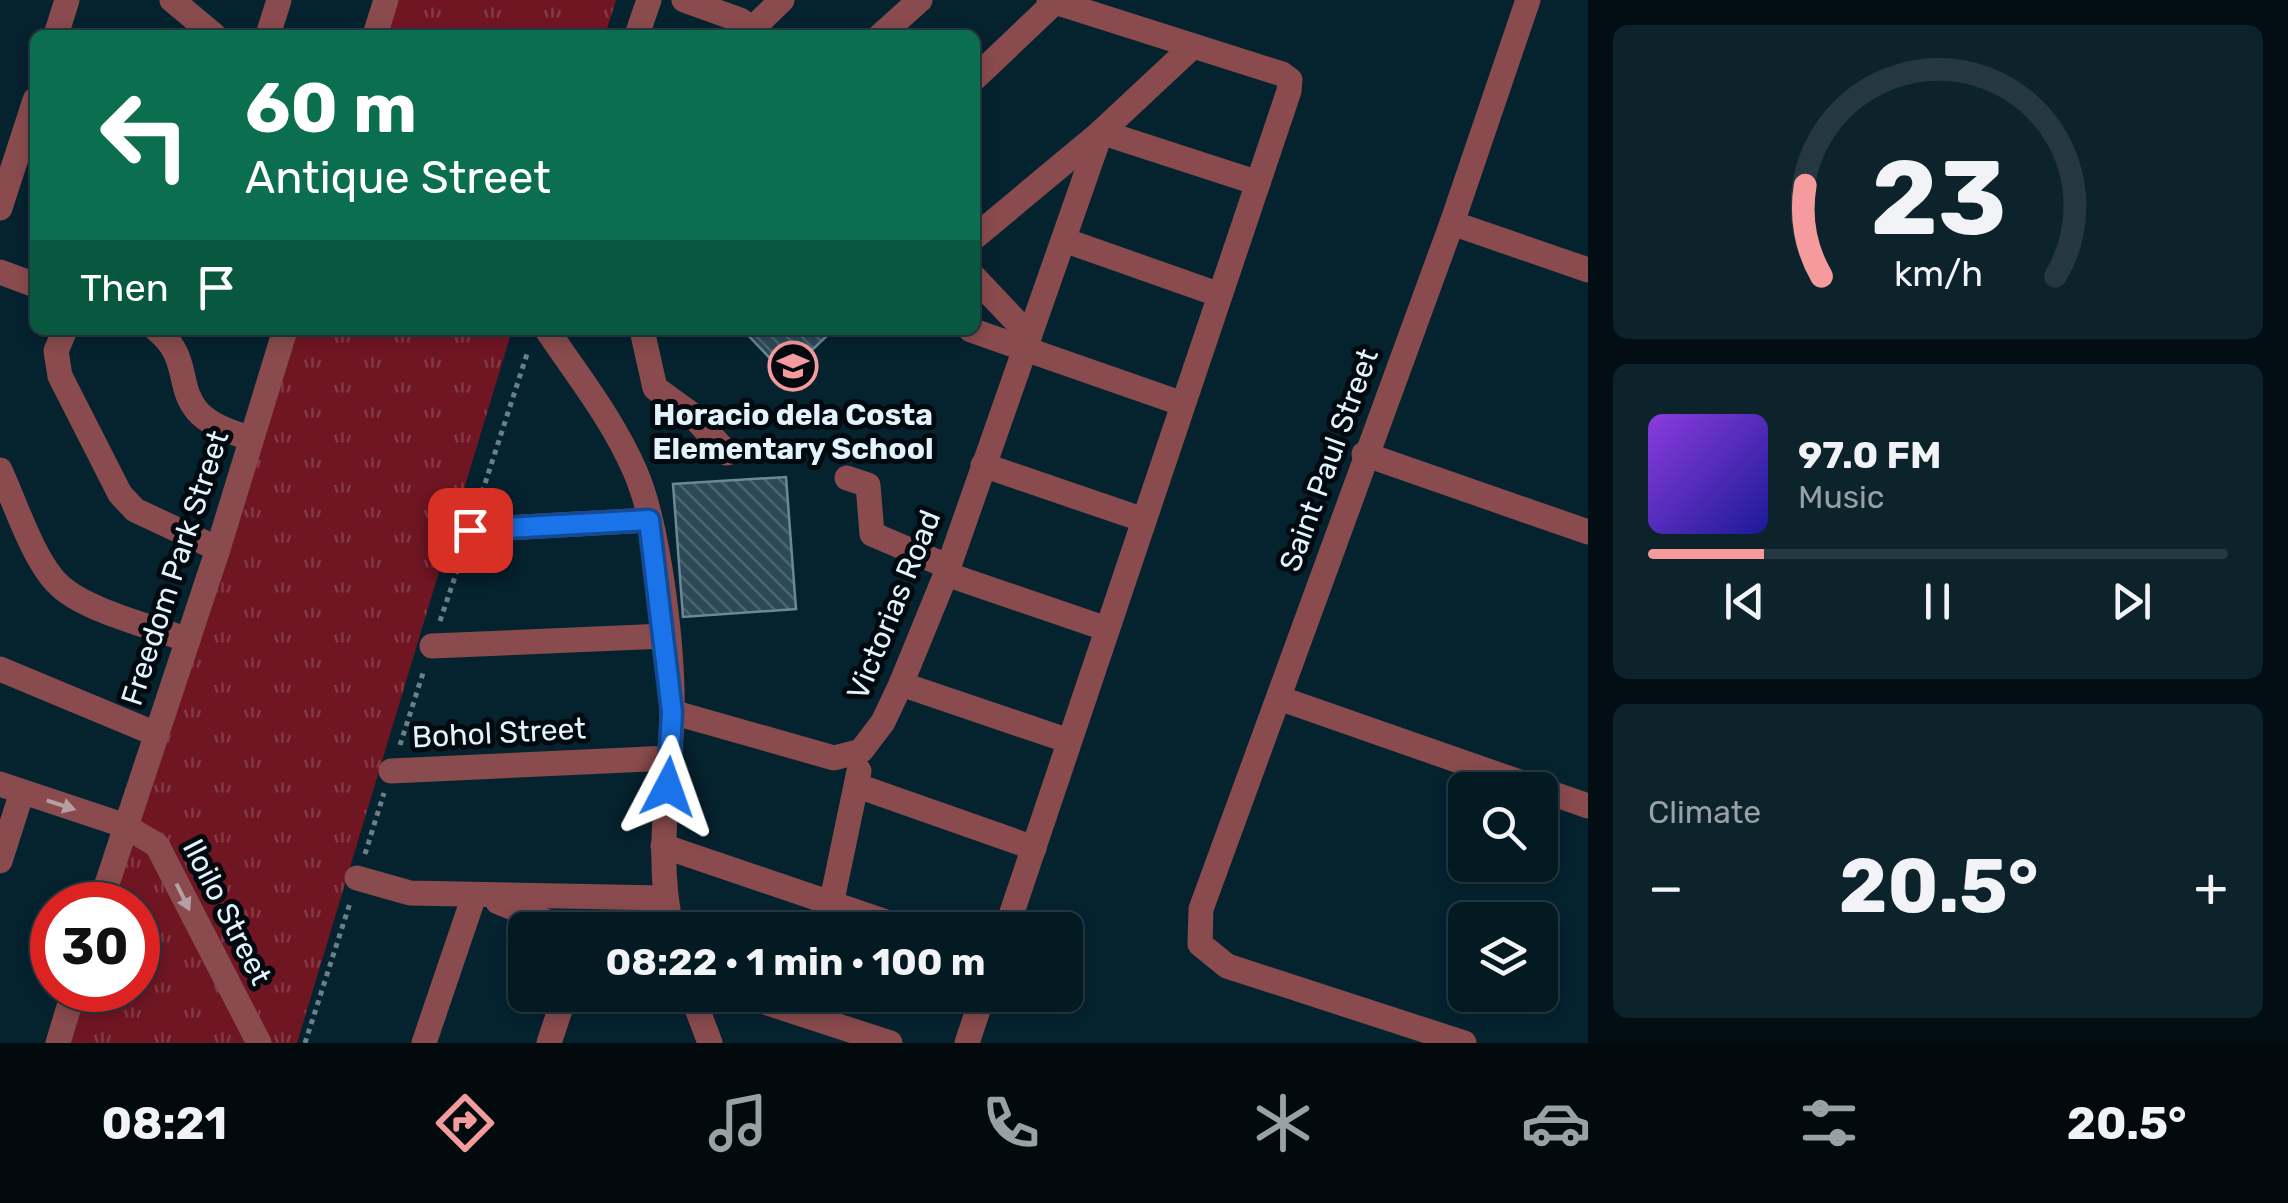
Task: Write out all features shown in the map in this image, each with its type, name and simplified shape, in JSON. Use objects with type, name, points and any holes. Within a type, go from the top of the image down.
[{"type":"street","points":[[58,30],[67,0]]},
{"type":"street","points":[[172,0],[208,30]]},
{"type":"street","points":[[270,30],[279,0]]},
{"type":"street","points":[[377,30],[386,0]]},
{"type":"street","points":[[639,30],[649,0]]},
{"type":"street","points":[[684,0],[755,30]]},
{"type":"street","points":[[758,30],[782,0]]},
{"type":"street","points":[[887,30],[920,0]]},
{"type":"street","name":"Saint Paul Street","points":[[1464,1043],[1227,966],[1200,944],[1201,909],[1364,454],[1452,223],[1528,0]]},
{"type":"street","points":[[980,73],[1052,1],[1290,80],[1012,912]]},
{"type":"street","points":[[980,233],[1101,132],[1193,46]]},
{"type":"street","points":[[0,208],[30,115]]},
{"type":"street","points":[[1101,132],[1258,184]]},
{"type":"street","name":"Victorias Road","points":[[861,751],[883,722],[948,570],[1101,132]]},
{"type":"street","points":[[1452,223],[1588,270]]},
{"type":"street","points":[[1064,240],[1220,296]]},
{"type":"street","points":[[0,272],[30,282]]},
{"type":"street","points":[[980,284],[1025,341]]},
{"type":"street","points":[[980,332],[1025,341],[1183,404]]},
{"type":"street","points":[[63,335],[56,351],[60,376],[120,494],[135,510],[218,550]]},
{"type":"street","points":[[163,335],[196,412],[217,429],[252,438]]},
{"type":"street","name":"Freedom Park Street","points":[[107,882],[218,550],[283,335]]},
{"type":"street","points":[[643,335],[655,388],[691,414],[727,453]]},
{"type":"street","points":[[538,339],[615,429],[637,475],[649,520],[666,636],[672,712],[663,846],[668,912]]},
{"type":"street","points":[[1364,454],[1588,532]]},
{"type":"street","points":[[983,465],[1144,520]]},
{"type":"street","points":[[0,470],[46,568],[60,586],[79,598],[188,640]]},
{"type":"street","points":[[847,478],[868,485],[872,534],[948,570],[1107,629]]},
{"type":"street","points":[[470,530],[649,520]]},
{"type":"street","points":[[432,646],[666,636]]},
{"type":"street","points":[[0,669],[156,734]]},
{"type":"street","points":[[901,684],[1069,741]]},
{"type":"street","points":[[1279,698],[1588,806]]},
{"type":"street","points":[[672,712],[834,758],[861,751],[858,786],[831,905]]},
{"type":"street","name":"Bohol Street","points":[[391,771],[670,758]]},
{"type":"street","points":[[858,786],[1034,848]]},
{"type":"street","points":[[0,862],[11,788]]},
{"type":"street","name":"Iloilo Street","points":[[11,788],[123,825],[158,845],[259,1043]]},
{"type":"street","points":[[663,846],[853,912]]},
{"type":"street","points":[[358,878],[399,892],[664,898]]},
{"type":"street","points":[[478,896],[520,912]]},
{"type":"street","points":[[424,1043],[478,896]]},
{"type":"street","points":[[58,1043],[67,1012]]},
{"type":"street","points":[[549,1043],[559,1012]]},
{"type":"street","points":[[698,1012],[710,1043]]},
{"type":"street","points":[[794,1012],[890,1043]]},
{"type":"street","points":[[967,1043],[978,1012]]},
{"type":"path","points":[[305,1043],[470,530],[538,339]]},
{"type":"green space","points":[[391,0],[616,0],[607,30],[382,30]]},
{"type":"green space","points":[[288,335],[510,335],[297,1043],[71,1043],[80,1012],[160,1012],[160,882],[120,882]]},
{"type":"building","points":[[748,335],[828,335],[786,375]]},
{"type":"building","points":[[786,477],[796,609],[683,617],[673,484]]},
{"type":"place","name":"Horacio dela Costa Elementary School","points":[[793,366]]},
{"type":"route","points":[[470,530],[649,520],[658,568],[672,712],[668,787]]}]
